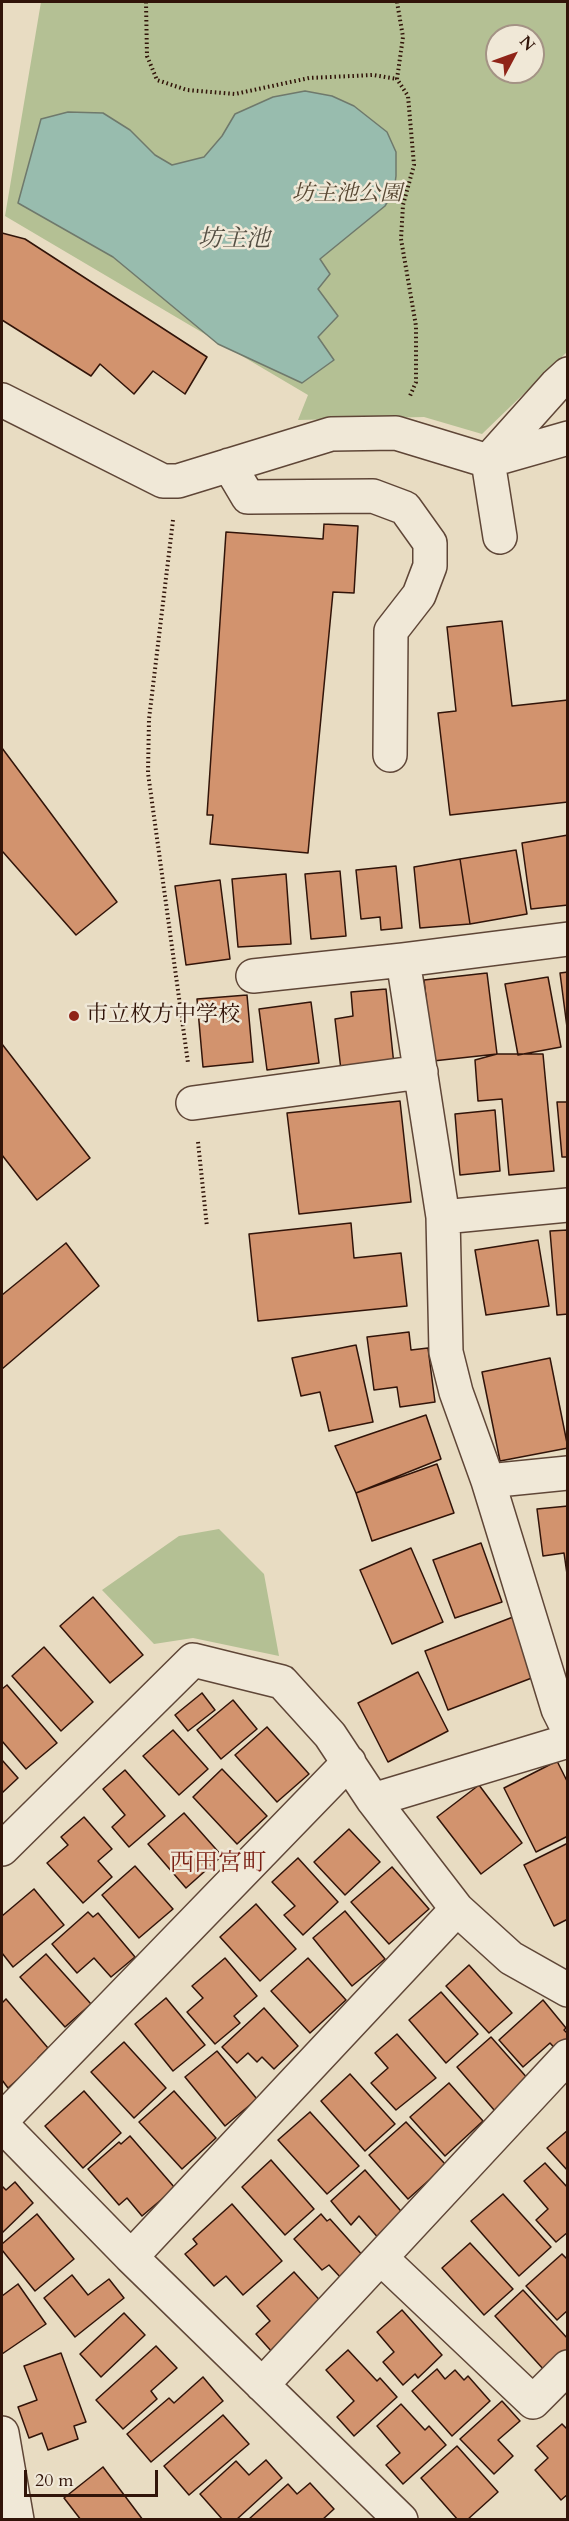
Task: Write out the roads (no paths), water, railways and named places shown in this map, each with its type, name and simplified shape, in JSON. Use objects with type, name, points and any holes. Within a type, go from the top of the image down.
[{"type":"street","points":[[488,461],[567,374]]},
{"type":"street","points":[[2,400],[163,481],[178,481],[331,434],[396,433],[488,461],[567,438]]},
{"type":"street","points":[[488,461],[500,537]]},
{"type":"street","points":[[229,465],[248,497],[373,496],[405,508],[430,543],[430,566],[419,595],[391,631],[390,755]]},
{"type":"street","points":[[253,976],[567,939]]},
{"type":"street","points":[[403,960],[443,1217],[446,1352],[456,1392],[488,1482],[558,1709],[567,1729]]},
{"type":"street","points":[[194,1103],[421,1072]]},
{"type":"street","points":[[443,1217],[567,1205]]},
{"type":"street","points":[[488,1482],[567,1473]]},
{"type":"street","points":[[2,1849],[193,1660],[282,1682],[330,1735],[373,1800],[457,1909],[512,1958],[567,1990]]},
{"type":"street","points":[[373,1800],[567,1741]]},
{"type":"street","points":[[349,1762],[2,2122],[131,2257],[401,2520]]},
{"type":"street","points":[[131,2257],[457,1909]]},
{"type":"street","points":[[262,2385],[567,2056]]},
{"type":"street","points":[[381,2258],[533,2402],[567,2367]]},
{"type":"street","points":[[2,2433],[17,2520]]},
{"type":"water","name":"坊主池","points":[[305,91],[332,96],[354,106],[387,132],[396,152],[396,176],[394,191],[385,206],[320,259],[330,274],[318,289],[338,316],[318,337],[334,360],[302,383],[218,344],[113,257],[18,203],[41,119],[68,112],[103,113],[130,130],[155,155],[172,165],[204,157],[222,136],[235,114],[273,97]]},
{"type":"place","name":"市立枚方中学校","points":[[74,1016]]},
{"type":"district","name":"西田宮町","points":[[218,1864]]},
{"type":"park label","name":"坊主池公園","points":[[347,195]]}]
